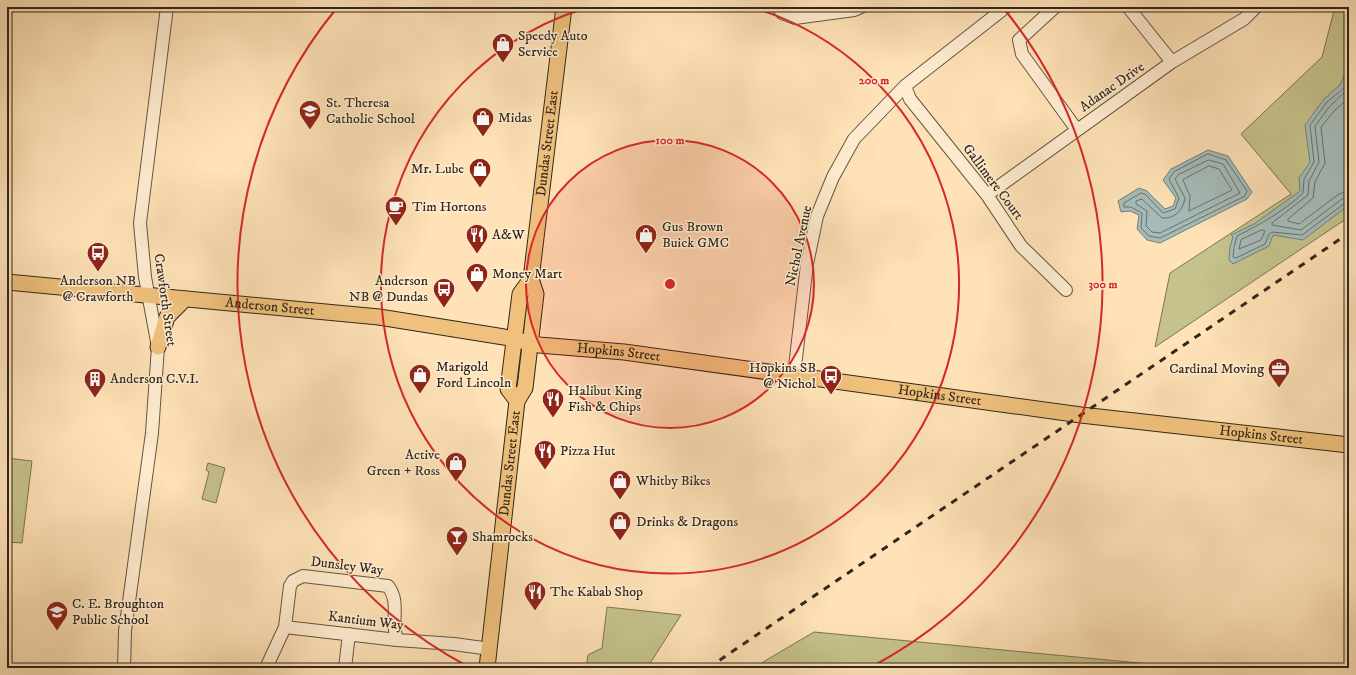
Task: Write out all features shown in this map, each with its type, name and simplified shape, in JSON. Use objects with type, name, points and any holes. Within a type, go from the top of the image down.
[{"type":"main road","name":"Dundas Street East","points":[[487,668],[517,401],[525,388],[536,294],[531,279],[564,7]]},
{"type":"main road","name":"Dundas Street East","points":[[517,401],[508,389],[520,294],[531,279]]},
{"type":"main road","name":"Anderson Street","points":[[7,282],[150,294],[185,299],[379,317],[530,342]]},
{"type":"main road","points":[[158,347],[167,317],[185,299]]},
{"type":"main road","name":"Hopkins Street","points":[[530,342],[624,352],[1081,415],[1349,445]]},
{"type":"street","name":"Crawforth Street","points":[[124,668],[126,631],[152,433],[158,347],[150,294],[145,276],[140,223],[167,7]]},
{"type":"street","points":[[778,7],[788,16],[795,18],[861,7]]},
{"type":"street","name":"Nichol Avenue","points":[[794,375],[807,264],[817,216],[833,177],[854,140],[904,86],[1006,7]]},
{"type":"street","points":[[1055,7],[1019,40],[1019,44],[1022,54],[1077,130]]},
{"type":"street","points":[[1128,7],[1172,62]]},
{"type":"street","name":"Adanac Drive","points":[[987,195],[1172,62],[1244,19],[1256,7]]},
{"type":"street","name":"Gallimere Court","points":[[904,86],[910,100],[987,195],[1021,246],[1066,290]]},
{"type":"street","name":"Dunsley Way","points":[[285,627],[290,586],[293,581],[303,576],[388,586],[394,594],[393,629],[397,640]]},
{"type":"street","points":[[266,668],[285,627]]},
{"type":"street","name":"Kantium Way","points":[[285,627],[490,649]]},
{"type":"street","points":[[345,668],[349,634]]},
{"type":"shaded area","points":[[1335,7],[1349,7],[1349,217],[1155,347],[1170,273],[1291,194],[1241,134],[1322,57]]},
{"type":"shaded area","points":[[7,458],[32,461],[22,543],[7,542]]},
{"type":"shaded area","points":[[208,463],[225,468],[216,503],[202,499],[209,472],[206,470]]},
{"type":"shaded area","points":[[607,607],[681,615],[647,668],[586,668],[588,655],[602,648]]},
{"type":"shaded area","points":[[814,632],[1192,668],[753,668]]},
{"type":"water","points":[[1349,64],[1349,205],[1303,240],[1273,235],[1269,246],[1233,264],[1229,260],[1230,247],[1233,237],[1231,235],[1254,224],[1300,191],[1299,178],[1310,162],[1305,125],[1324,99],[1340,85]]},
{"type":"water","points":[[1208,150],[1228,156],[1252,192],[1247,199],[1160,243],[1147,240],[1137,229],[1139,215],[1130,211],[1121,212],[1118,201],[1139,188],[1147,191],[1165,209],[1173,206],[1176,198],[1163,180],[1171,169]]},
{"type":"railway","points":[[708,668],[1349,233]]},
{"type":"place","name":"Speedy Auto Service","points":[[503,64]]},
{"type":"place","name":"St. Theresa Catholic School","points":[[310,130]]},
{"type":"place","name":"Midas","points":[[483,138]]},
{"type":"place","name":"Mr. Lube","points":[[480,188]]},
{"type":"place","name":"Tim Hortons","points":[[396,226]]},
{"type":"place","name":"A&W","points":[[477,254]]},
{"type":"place","name":"Gus Brown Buick GMC","points":[[646,254]]},
{"type":"place","name":"Anderson NB @ Crawforth","points":[[98,272]]},
{"type":"place","name":"Money Mart","points":[[477,294]]},
{"type":"place","name":"Anderson NB @ Dundas","points":[[444,308]]},
{"type":"place","name":"Cardinal Moving","points":[[1279,388]]},
{"type":"place","name":"Marigold Ford Lincoln","points":[[420,394]]},
{"type":"place","name":"Hopkins SB @ Nichol","points":[[831,396]]},
{"type":"place","name":"Anderson C.V.I.","points":[[95,398]]},
{"type":"place","name":"Halibut King Fish & Chips","points":[[553,418]]},
{"type":"place","name":"Pizza Hut","points":[[545,470]]},
{"type":"place","name":"Active Green + Ross","points":[[456,482]]},
{"type":"place","name":"Whitby Bikes","points":[[620,500]]},
{"type":"place","name":"Drinks & Dragons","points":[[620,542]]},
{"type":"place","name":"Shamrocks","points":[[457,556]]},
{"type":"place","name":"The Kabab Shop","points":[[535,612]]},
{"type":"place","name":"C. E. Broughton Public School","points":[[57,632]]}]
